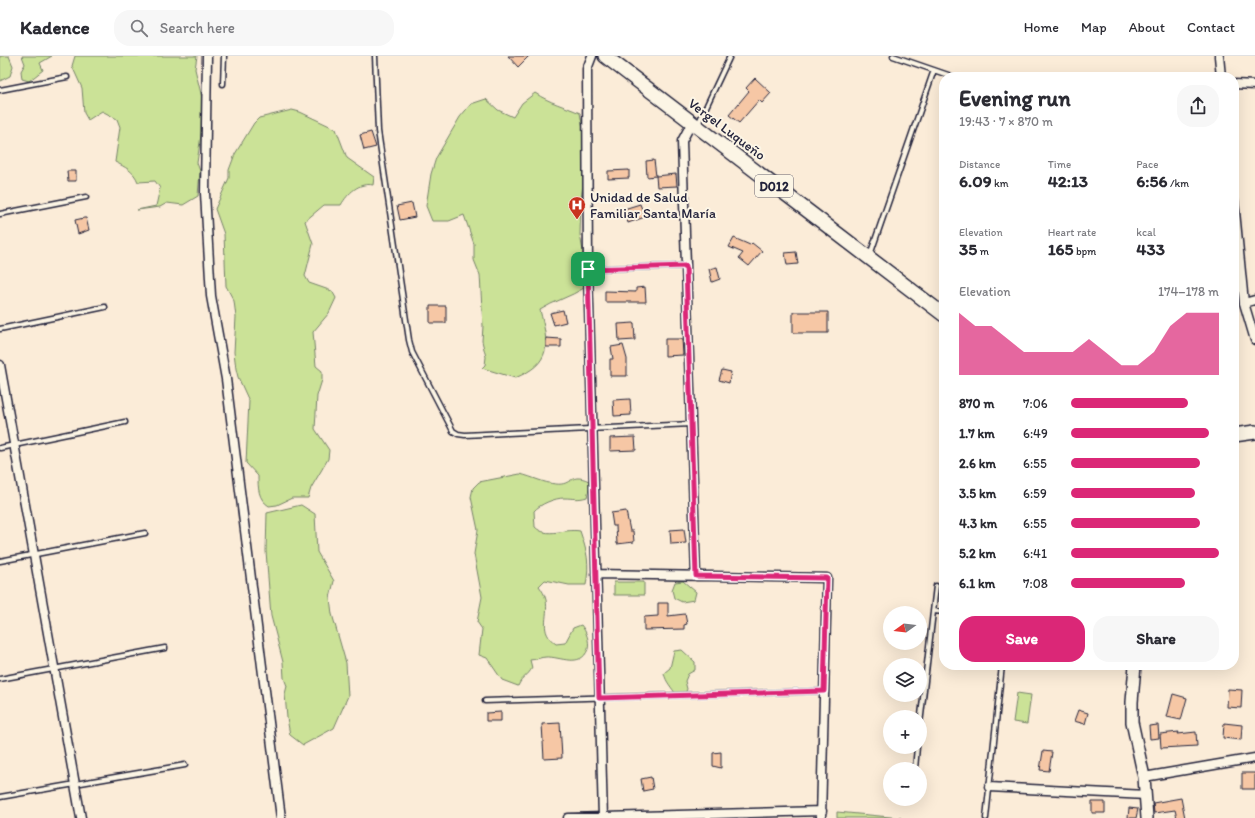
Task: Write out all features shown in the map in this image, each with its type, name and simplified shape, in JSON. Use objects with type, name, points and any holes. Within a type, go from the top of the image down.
[{"type":"main road","name":"Vergel Luqueño","points":[[606,57],[939,311]]},
{"type":"main road","points":[[1239,434],[1255,432]]},
{"type":"street","points":[[207,56],[205,193],[211,296],[227,387],[281,818]]},
{"type":"street","points":[[592,56],[587,69],[588,269],[603,817]]},
{"type":"street","points":[[1219,56],[1221,72]]},
{"type":"street","points":[[1239,84],[1255,85]]},
{"type":"street","points":[[694,124],[682,141],[696,576]]},
{"type":"street","points":[[1239,252],[1244,303],[1255,340]]},
{"type":"street","points":[[1244,303],[1255,300]]},
{"type":"street","points":[[0,365],[81,818]]},
{"type":"street","points":[[568,818],[822,814],[827,578],[596,574]]},
{"type":"street","points":[[1135,670],[1132,722],[1144,777],[1146,818]]},
{"type":"street","points":[[1144,777],[1255,758]]},
{"type":"street","points":[[989,787],[1146,795]]},
{"type":"lane","points":[[224,56],[224,84]]},
{"type":"lane","points":[[375,56],[378,131],[409,340],[412,352],[448,423],[458,434],[465,435],[691,424]]},
{"type":"lane","points":[[694,124],[730,56]]},
{"type":"lane","points":[[893,56],[940,72]]},
{"type":"lane","points":[[869,258],[934,70]]},
{"type":"lane","points":[[0,90],[67,77]]},
{"type":"lane","points":[[0,214],[86,197]]},
{"type":"lane","points":[[588,269],[686,266]]},
{"type":"lane","points":[[0,329],[105,307]]},
{"type":"lane","points":[[0,448],[125,422]]},
{"type":"lane","points":[[0,561],[145,533]]},
{"type":"lane","points":[[922,710],[936,586]]},
{"type":"lane","points":[[933,611],[939,612]]},
{"type":"lane","points":[[0,678],[165,648]]},
{"type":"lane","points":[[986,818],[1001,670]]},
{"type":"lane","points":[[485,701],[824,691]]},
{"type":"lane","points":[[0,797],[185,765]]},
{"type":"green space","points":[[0,56],[9,56],[13,66],[10,76],[0,81]]},
{"type":"green space","points":[[22,56],[52,56],[40,63],[43,70],[29,81],[22,79],[21,71],[25,64]]},
{"type":"green space","points":[[75,56],[197,56],[195,69],[203,102],[202,128],[197,163],[200,171],[198,196],[183,205],[167,203],[160,207],[137,210],[156,206],[160,188],[155,181],[138,182],[132,172],[115,162],[120,127],[117,119],[102,111],[88,120],[84,113],[82,88],[72,66]]},
{"type":"green space","points":[[612,56],[616,56],[939,302],[939,304]]},
{"type":"green space","points":[[535,93],[552,102],[580,113],[586,162],[581,199],[580,235],[583,251],[582,268],[584,288],[540,310],[545,333],[545,352],[542,359],[536,366],[515,378],[482,368],[485,365],[486,357],[482,341],[483,326],[480,275],[474,260],[474,244],[464,215],[449,221],[432,221],[426,206],[431,174],[436,158],[460,117],[471,104],[486,99],[498,110],[513,117],[522,103]]},
{"type":"green space","points":[[292,110],[300,112],[336,129],[347,158],[374,177],[373,185],[363,185],[354,189],[341,205],[324,205],[305,221],[313,244],[305,276],[309,283],[332,291],[336,298],[329,313],[313,332],[316,366],[322,371],[322,380],[317,396],[315,429],[329,450],[328,459],[311,488],[308,498],[292,498],[277,505],[269,506],[261,497],[258,476],[246,463],[249,401],[236,369],[234,352],[236,317],[234,301],[226,286],[224,234],[215,209],[229,178],[229,170],[235,154],[254,123],[259,118]]},
{"type":"green space","points":[[520,474],[556,484],[565,483],[578,478],[589,481],[587,497],[578,499],[556,499],[544,504],[534,511],[535,527],[540,530],[550,533],[574,530],[580,531],[587,557],[588,570],[586,585],[569,585],[545,580],[539,586],[546,600],[547,607],[545,624],[547,634],[556,644],[565,643],[573,628],[581,625],[587,636],[588,649],[585,655],[580,659],[575,660],[546,657],[530,660],[532,668],[518,686],[502,680],[487,658],[479,655],[482,629],[477,622],[482,597],[474,554],[478,530],[471,497],[473,488],[479,482]]},
{"type":"green space","points":[[301,505],[315,514],[317,552],[334,581],[330,598],[332,614],[346,663],[348,696],[334,728],[303,745],[290,735],[285,694],[287,686],[284,678],[283,662],[271,616],[266,551],[267,513]]},
{"type":"green space","points":[[683,581],[696,592],[694,600],[682,602],[674,598],[672,590],[675,582]]},
{"type":"green space","points":[[614,582],[644,582],[644,595],[614,595]]},
{"type":"green space","points":[[682,650],[695,662],[695,670],[688,674],[685,681],[687,689],[684,696],[676,695],[664,673],[670,668],[674,651]]},
{"type":"green space","points":[[1017,693],[1031,695],[1027,724],[1013,722]]},
{"type":"green space","points":[[837,812],[901,818],[837,818]]},
{"type":"building","points":[[508,56],[529,56],[518,67]]},
{"type":"building","points":[[755,78],[771,93],[762,103],[759,100],[739,123],[729,115],[749,91],[746,88]]},
{"type":"building","points":[[371,132],[376,147],[364,150],[360,135]]},
{"type":"building","points":[[654,160],[656,176],[647,177],[646,161]]},
{"type":"building","points":[[629,170],[629,178],[608,179],[608,171]]},
{"type":"building","points":[[67,171],[76,171],[76,181],[68,181]]},
{"type":"building","points":[[676,174],[677,186],[657,187],[656,176]]},
{"type":"building","points":[[412,203],[415,217],[400,220],[397,206]]},
{"type":"building","points":[[640,204],[645,217],[628,223],[624,209]]},
{"type":"building","points":[[86,218],[89,230],[78,234],[75,220]]},
{"type":"building","points":[[734,238],[750,245],[752,243],[762,251],[749,266],[739,258],[743,253],[729,247]]},
{"type":"building","points":[[796,252],[798,264],[787,265],[785,253]]},
{"type":"building","points":[[717,267],[720,279],[712,282],[709,269]]},
{"type":"building","points":[[645,287],[646,302],[605,302],[605,291],[636,292],[636,288]]},
{"type":"building","points":[[430,306],[446,306],[446,323],[430,323]]},
{"type":"building","points":[[563,310],[566,322],[554,325],[550,313]]},
{"type":"building","points":[[793,312],[828,312],[828,333],[793,333]]},
{"type":"building","points":[[634,323],[635,340],[619,341],[618,324]]},
{"type":"building","points":[[546,338],[561,339],[561,347],[546,347]]},
{"type":"building","points":[[665,339],[682,339],[683,355],[665,356]]},
{"type":"building","points":[[623,345],[627,359],[627,376],[610,376],[610,359],[613,359],[611,347]]},
{"type":"building","points":[[722,370],[731,372],[729,383],[719,380]]},
{"type":"building","points":[[630,399],[631,415],[614,416],[613,400]]},
{"type":"building","points":[[635,437],[636,450],[610,451],[610,438]]},
{"type":"building","points":[[626,511],[630,531],[633,531],[634,542],[617,544],[616,526],[613,526],[611,513]]},
{"type":"building","points":[[684,529],[686,543],[671,544],[670,530]]},
{"type":"building","points":[[658,603],[668,603],[668,616],[685,614],[687,624],[684,625],[684,629],[644,630],[644,617],[658,616]]},
{"type":"building","points":[[1228,689],[1242,690],[1241,708],[1227,707]]},
{"type":"building","points":[[1173,694],[1187,698],[1181,720],[1167,717]]},
{"type":"building","points":[[1078,710],[1088,713],[1085,724],[1074,721]]},
{"type":"building","points":[[501,712],[501,721],[486,721],[486,713]]},
{"type":"building","points":[[560,723],[562,758],[544,759],[542,724]]},
{"type":"building","points":[[1224,723],[1242,725],[1241,740],[1223,738]]},
{"type":"building","points":[[1158,725],[1159,738],[1150,739],[1149,726]]},
{"type":"building","points":[[1179,732],[1178,734],[1196,732],[1197,746],[1161,748],[1160,734]]},
{"type":"building","points":[[1043,751],[1052,752],[1049,771],[1040,770]]},
{"type":"building","points":[[721,752],[721,768],[713,766],[713,753]]},
{"type":"building","points":[[1242,773],[1255,773],[1255,789],[1242,789]]},
{"type":"building","points":[[651,777],[653,789],[643,791],[641,779]]},
{"type":"building","points":[[1181,798],[1185,818],[1177,818],[1175,810],[1154,813],[1153,803]]},
{"type":"building","points":[[1092,802],[1105,802],[1105,813],[1092,813]]},
{"type":"building","points":[[1129,808],[1138,809],[1136,818],[1128,818]]},
{"type":"place","name":"Unidad de Salud Familiar Santa María","points":[[577,220]]},
{"type":"route","points":[[686,266],[696,576],[827,578],[824,691],[599,698],[588,269],[686,266]]}]
